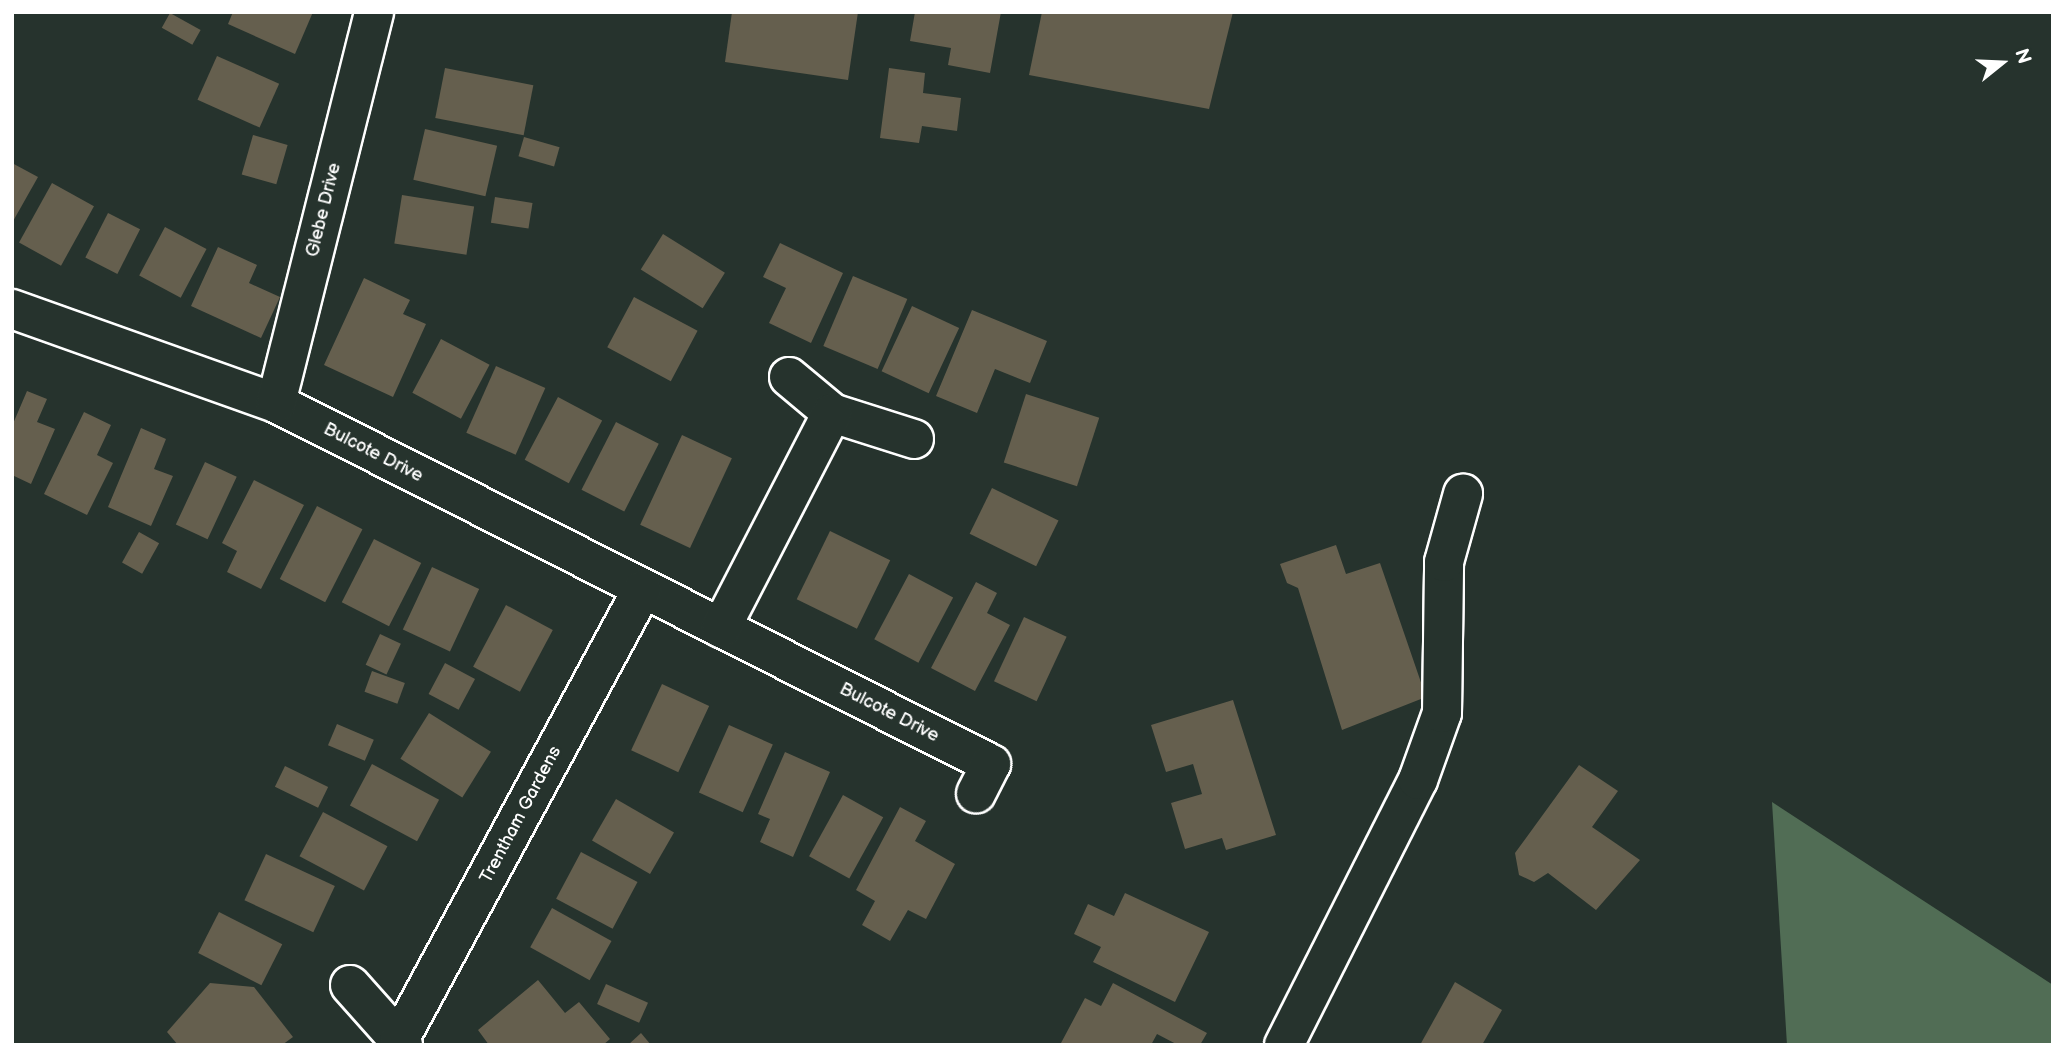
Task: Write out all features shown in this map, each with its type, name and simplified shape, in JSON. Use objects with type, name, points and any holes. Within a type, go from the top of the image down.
[{"type":"street","name":"Glebe Drive","points":[[276,403],[373,14]]},
{"type":"street","name":"Bulcote Drive","points":[[12,309],[276,403],[990,764]]},
{"type":"street","points":[[789,377],[832,413],[914,439]]},
{"type":"street","points":[[721,628],[832,413]]},
{"type":"street","points":[[1284,1045],[1418,780],[1442,713],[1444,562],[1463,494]]},
{"type":"street","name":"Trentham Gardens","points":[[350,985],[401,1042],[642,590]]},
{"type":"green space","points":[[1772,802],[2053,985],[2053,1045],[1787,1045]]},
{"type":"building","points":[[233,12],[313,12],[295,54],[228,24]]},
{"type":"building","points":[[732,12],[858,12],[848,80],[725,62]]},
{"type":"building","points":[[915,12],[1001,12],[990,73],[948,65],[951,48],[910,41]]},
{"type":"building","points":[[1042,12],[1233,12],[1209,109],[1029,75]]},
{"type":"building","points":[[170,13],[201,30],[192,45],[162,28]]},
{"type":"building","points":[[217,56],[279,84],[260,128],[197,100]]},
{"type":"building","points":[[445,68],[533,85],[524,135],[435,118]]},
{"type":"building","points":[[889,68],[925,73],[923,93],[961,98],[957,131],[922,126],[919,143],[880,138]]},
{"type":"building","points":[[425,129],[497,146],[485,196],[413,180]]},
{"type":"building","points":[[253,135],[288,145],[276,184],[242,174]]},
{"type":"building","points":[[524,137],[560,147],[554,166],[518,156]]},
{"type":"building","points":[[12,163],[38,177],[12,223]]},
{"type":"building","points":[[52,183],[94,206],[61,266],[19,242]]},
{"type":"building","points":[[402,195],[474,206],[466,255],[394,243]]},
{"type":"building","points":[[495,197],[533,203],[528,229],[491,223]]},
{"type":"building","points":[[108,213],[140,229],[117,274],[85,258]]},
{"type":"building","points":[[165,227],[206,249],[181,298],[139,276]]},
{"type":"building","points":[[663,234],[725,273],[703,308],[641,270]]},
{"type":"building","points":[[780,243],[843,273],[811,343],[769,323],[786,288],[763,277]]},
{"type":"building","points":[[218,247],[257,265],[249,283],[280,297],[261,338],[191,306]]},
{"type":"building","points":[[853,276],[907,299],[878,369],[823,346]]},
{"type":"building","points":[[364,278],[410,300],[403,314],[426,324],[393,397],[324,365]]},
{"type":"building","points":[[634,297],[698,331],[671,381],[607,347]]},
{"type":"building","points":[[912,306],[959,328],[929,393],[882,371]]},
{"type":"building","points":[[972,310],[1047,341],[1030,383],[995,369],[977,413],[936,396]]},
{"type":"building","points":[[441,339],[490,365],[461,419],[412,393]]},
{"type":"building","points":[[496,366],[545,388],[516,455],[466,433]]},
{"type":"building","points":[[27,391],[47,399],[37,422],[55,429],[31,484],[12,475],[12,426]]},
{"type":"building","points":[[1026,394],[1099,418],[1077,486],[1004,462]]},
{"type":"building","points":[[558,397],[602,420],[569,483],[525,460]]},
{"type":"building","points":[[84,412],[111,425],[97,455],[113,463],[87,515],[44,494]]},
{"type":"building","points":[[616,422],[659,444],[624,512],[581,490]]},
{"type":"building","points":[[141,428],[166,439],[154,469],[173,476],[151,526],[108,507]]},
{"type":"building","points":[[682,435],[732,458],[690,548],[640,525]]},
{"type":"building","points":[[205,462],[237,477],[208,539],[176,525]]},
{"type":"building","points":[[254,480],[304,505],[261,589],[227,572],[237,551],[222,543]]},
{"type":"building","points":[[992,488],[1059,520],[1036,566],[970,534]]},
{"type":"building","points":[[317,506],[362,529],[325,602],[280,579]]},
{"type":"building","points":[[830,531],[890,560],[857,629],[797,599]]},
{"type":"building","points":[[139,532],[159,543],[142,574],[122,563]]},
{"type":"building","points":[[374,539],[421,563],[389,626],[342,602]]},
{"type":"building","points":[[1336,545],[1346,574],[1380,563],[1426,697],[1342,730],[1298,588],[1287,583],[1280,564]]},
{"type":"building","points":[[432,567],[479,589],[450,652],[403,630]]},
{"type":"building","points":[[909,574],[953,597],[918,663],[874,639]]},
{"type":"building","points":[[976,582],[997,593],[987,613],[1010,625],[975,691],[931,668]]},
{"type":"building","points":[[506,605],[553,630],[520,692],[473,667]]},
{"type":"building","points":[[1024,617],[1067,637],[1037,701],[994,681]]},
{"type":"building","points":[[380,634],[401,644],[386,675],[366,665]]},
{"type":"building","points":[[445,663],[475,679],[459,710],[429,694]]},
{"type":"building","points":[[372,671],[405,683],[397,704],[364,692]]},
{"type":"building","points":[[662,684],[709,706],[678,772],[631,750]]},
{"type":"building","points":[[1233,700],[1276,835],[1226,850],[1222,838],[1185,849],[1171,803],[1202,794],[1193,764],[1166,772],[1151,725]]},
{"type":"building","points":[[429,713],[491,752],[462,797],[400,759]]},
{"type":"building","points":[[337,724],[374,740],[365,761],[328,745]]},
{"type":"building","points":[[729,725],[773,745],[743,812],[699,793]]},
{"type":"building","points":[[785,752],[830,772],[793,857],[760,842],[770,819],[758,814]]},
{"type":"building","points":[[372,764],[439,800],[417,841],[350,805]]},
{"type":"building","points":[[1579,765],[1618,791],[1592,827],[1640,860],[1596,910],[1548,873],[1534,882],[1519,875],[1515,853]]},
{"type":"building","points":[[285,766],[328,787],[318,808],[275,787]]},
{"type":"building","points":[[843,795],[883,817],[849,879],[809,856]]},
{"type":"building","points":[[616,799],[674,832],[650,874],[592,841]]},
{"type":"building","points":[[900,807],[926,821],[915,841],[955,864],[926,919],[908,910],[890,941],[862,925],[875,901],[856,890]]},
{"type":"building","points":[[323,812],[387,846],[364,890],[300,856]]},
{"type":"building","points":[[581,852],[638,882],[613,929],[556,899]]},
{"type":"building","points":[[266,854],[335,886],[313,932],[244,900]]},
{"type":"building","points":[[1125,893],[1209,932],[1175,1002],[1093,962],[1101,947],[1074,934],[1088,904],[1114,916]]},
{"type":"building","points":[[552,908],[611,941],[590,980],[530,947]]},
{"type":"building","points":[[219,912],[282,944],[261,985],[198,953]]},
{"type":"building","points":[[538,980],[565,1013],[579,1002],[610,1039],[603,1045],[489,1045],[478,1030]]},
{"type":"building","points":[[1455,982],[1502,1010],[1482,1045],[1420,1045]]},
{"type":"building","points":[[210,983],[254,987],[293,1037],[282,1045],[178,1045],[167,1032]]},
{"type":"building","points":[[1113,983],[1207,1033],[1200,1045],[1178,1045],[1157,1034],[1151,1045],[1061,1043],[1085,998],[1101,1006]]},
{"type":"building","points":[[606,984],[648,1003],[639,1023],[597,1004]]},
{"type":"building","points":[[641,1033],[651,1045],[628,1045]]}]
